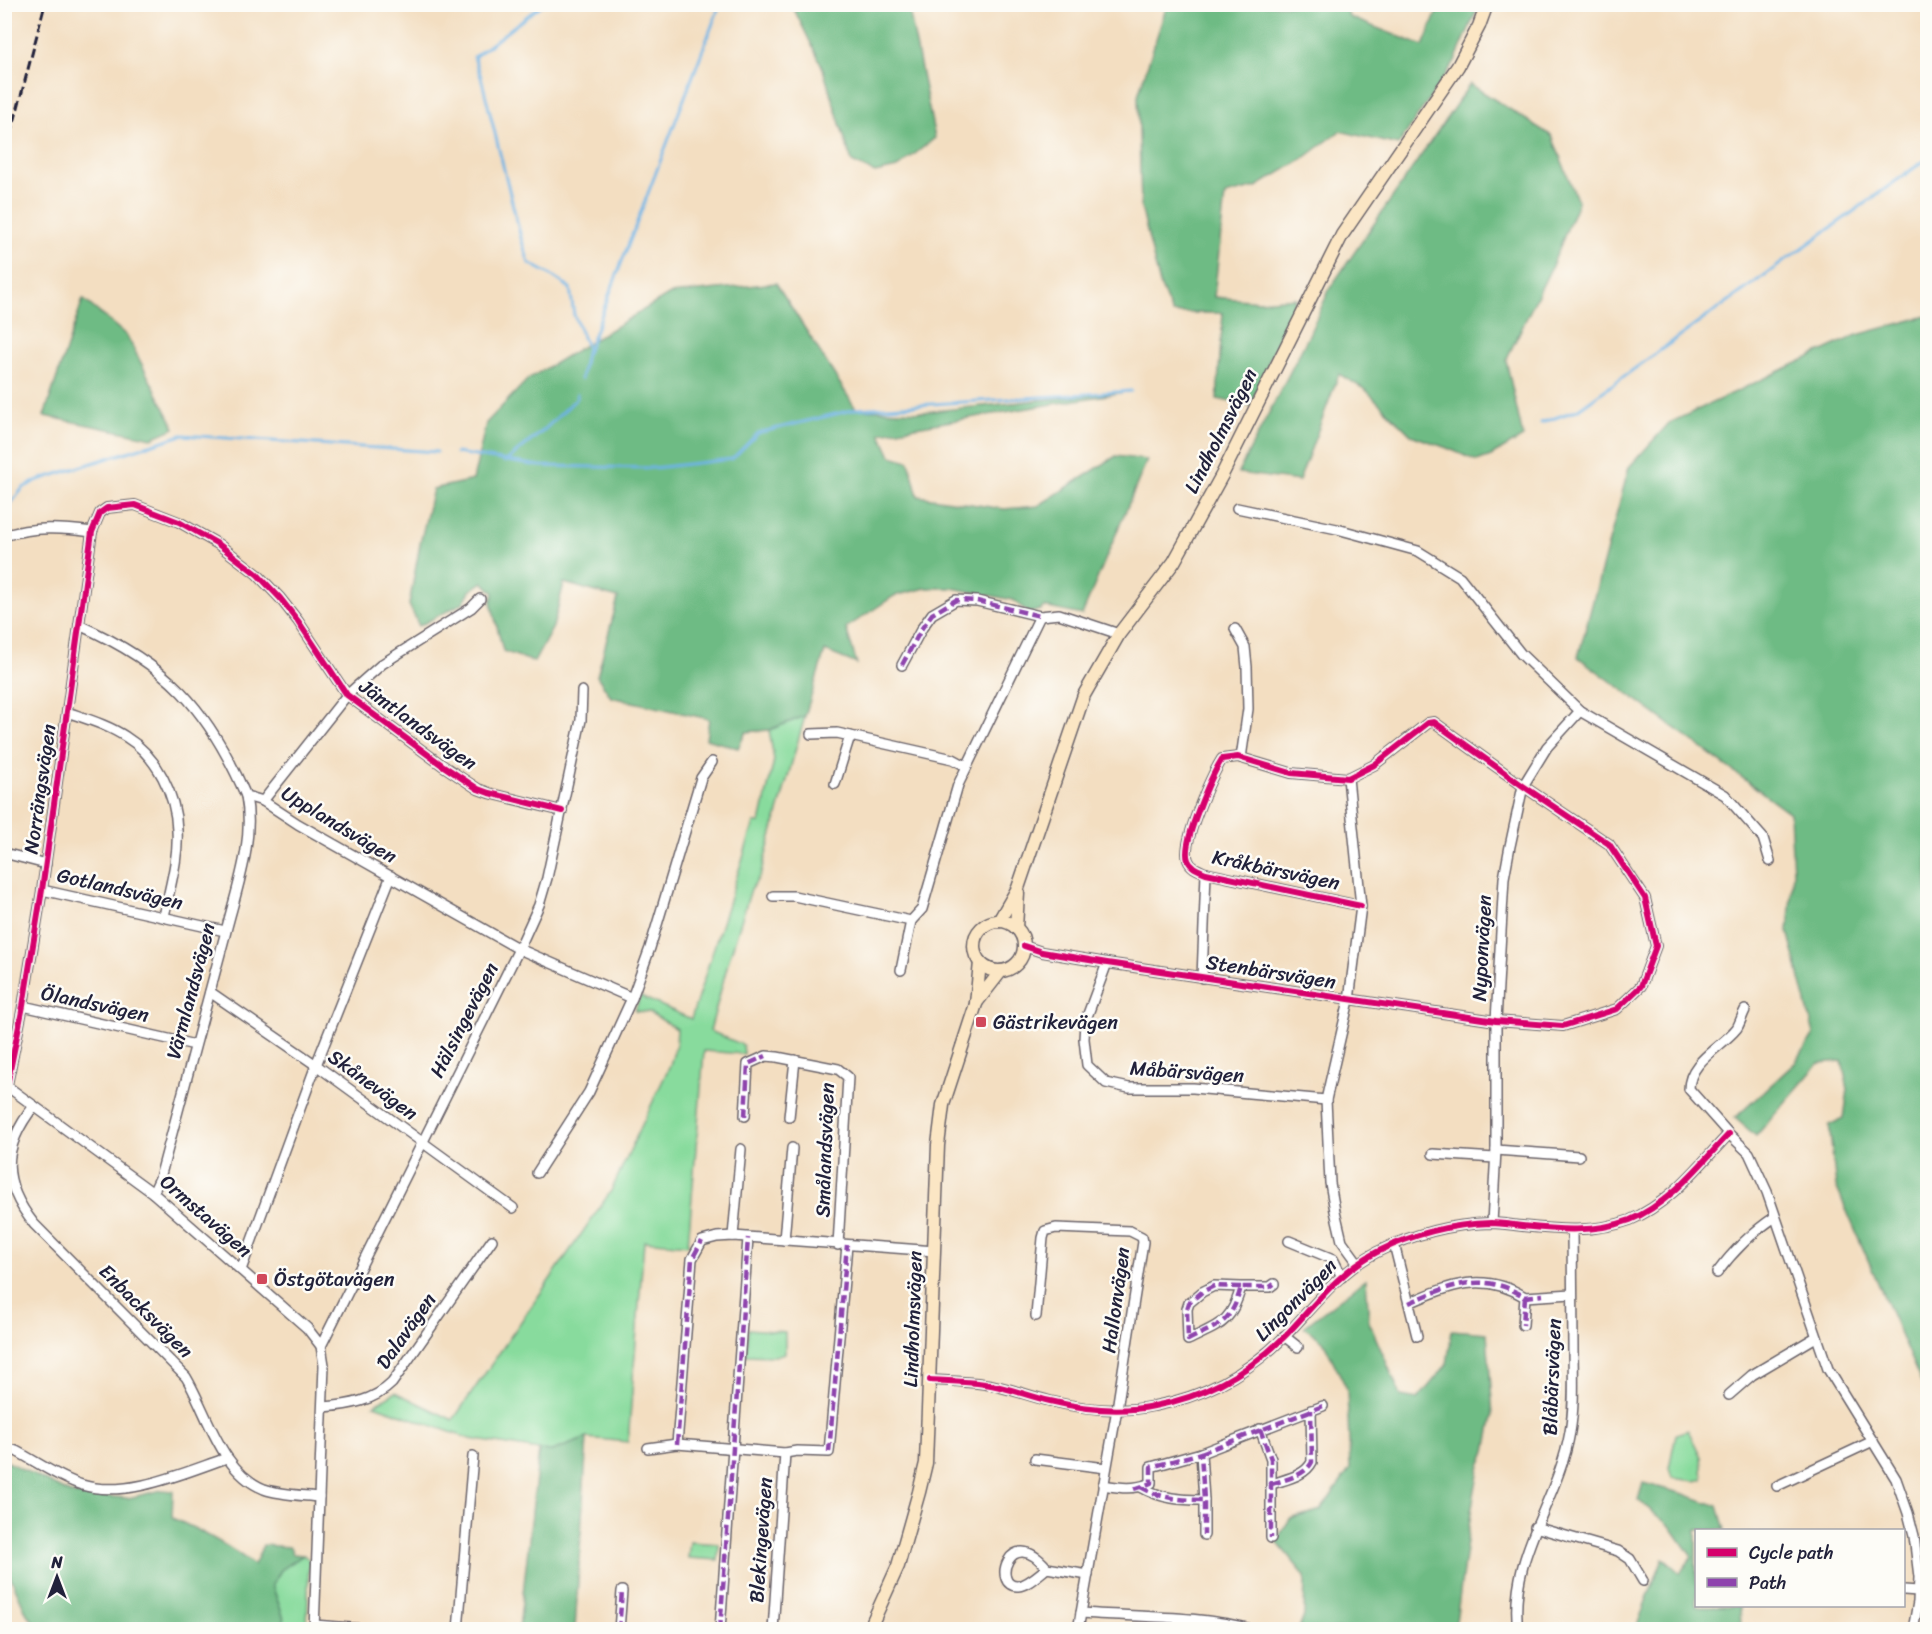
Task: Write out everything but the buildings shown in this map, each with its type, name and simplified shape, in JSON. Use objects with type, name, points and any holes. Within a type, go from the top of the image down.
[{"type":"main road","name":"Lindholmsvägen","points":[[869,1629],[897,1566],[926,1462],[938,1144],[943,1105],[976,1004],[980,962],[974,946],[978,933],[987,924],[999,921],[1018,888],[1084,695],[1119,634],[1174,562],[1222,475],[1342,235],[1458,66],[1479,26],[1487,4]]},
{"type":"main road","name":"Lindholmsvägen","points":[[976,1004],[1001,971],[1012,968],[1024,951],[1023,938],[1016,928],[1018,888]]},
{"type":"main road","points":[[999,921],[1016,928]]},
{"type":"main road","points":[[980,962],[989,969],[1001,971]]},
{"type":"street","name":"Jämtlandsvägen","points":[[92,532],[100,513],[107,508],[135,505],[178,522],[218,544],[257,574],[280,598],[347,695],[478,789],[489,794],[562,811]]},
{"type":"street","points":[[1237,508],[1337,529],[1418,551],[1460,578],[1521,654],[1580,711],[1725,795],[1763,838],[1770,861]]},
{"type":"street","points":[[4,536],[33,529],[92,532]]},
{"type":"street","name":"Norrängsvägen","points":[[5,1085],[23,1006],[42,890],[92,532]]},
{"type":"street","points":[[263,801],[347,695],[382,664],[471,608],[480,599]]},
{"type":"street","points":[[902,665],[932,614],[956,600],[976,601],[1040,616],[1059,614],[1119,634]]},
{"type":"street","points":[[901,969],[911,921],[922,909],[958,785],[1040,616]]},
{"type":"street","points":[[79,626],[130,650],[161,672],[190,701],[230,759],[246,796]]},
{"type":"street","points":[[1235,629],[1245,646],[1247,667],[1248,709],[1241,758],[1292,773],[1348,778],[1361,906],[1349,1000],[1326,1100],[1330,1183],[1335,1211],[1342,1241],[1358,1263]]},
{"type":"street","name":"Hälsingevägen","points":[[321,1346],[519,950],[539,905],[581,720],[582,691]]},
{"type":"street","points":[[1522,786],[1547,747],[1580,711]]},
{"type":"street","points":[[67,712],[99,723],[128,737],[145,753],[166,783],[172,799],[177,832],[176,852],[164,917]]},
{"type":"street","name":"Stenbärsvägen","points":[[1024,951],[1496,1021],[1563,1026],[1617,1009],[1641,986],[1656,946],[1645,898],[1609,844],[1522,786],[1434,722],[1428,723],[1374,765],[1348,778]]},
{"type":"street","points":[[811,734],[837,733],[952,759],[966,766]]},
{"type":"street","points":[[835,784],[850,736]]},
{"type":"street","name":"Kråkbärsvägen","points":[[1241,758],[1222,759],[1214,770],[1188,838],[1187,859],[1193,868],[1206,873],[1361,906]]},
{"type":"street","points":[[537,1173],[589,1092],[632,998],[650,948],[701,778],[712,762]]},
{"type":"street","name":"Nyponvägen","points":[[1492,1223],[1496,1154],[1496,1021],[1504,878],[1522,786]]},
{"type":"street","name":"Upplandsvägen","points":[[246,796],[263,801],[298,824],[519,950],[632,998]]},
{"type":"street","name":"Värmlandsvägen","points":[[153,1193],[160,1178],[210,992],[248,835],[249,811],[246,796]]},
{"type":"street","points":[[4,853],[46,864]]},
{"type":"street","points":[[1202,978],[1206,873]]},
{"type":"street","points":[[242,1270],[316,1065],[391,876]]},
{"type":"street","name":"Gotlandsvägen","points":[[42,890],[225,932]]},
{"type":"street","points":[[773,896],[794,896],[911,921]]},
{"type":"street","name":"Måbärsvägen","points":[[1107,963],[1085,1022],[1084,1039],[1087,1065],[1106,1083],[1129,1088],[1193,1088],[1326,1100]]},
{"type":"street","name":"Skånevägen","points":[[210,992],[316,1065],[513,1208]]},
{"type":"street","name":"Ölandsvägen","points":[[23,1006],[195,1045]]},
{"type":"street","points":[[1744,1010],[1737,1027],[1698,1065],[1689,1078],[1689,1089],[1749,1153],[1767,1192],[1828,1369],[1896,1479],[1914,1536],[1918,1591],[1913,1629]]},
{"type":"street","name":"Smålandsvägen","points":[[745,1116],[748,1064],[766,1056],[838,1069],[849,1077],[843,1245]]},
{"type":"street","name":"Smålandsvägen","points":[[789,1117],[795,1060]]},
{"type":"street","name":"Ormstavägen","points":[[5,1085],[153,1193],[307,1328],[321,1346]]},
{"type":"street","name":"Enbacksvägen","points":[[34,1106],[20,1124],[12,1141],[10,1155],[13,1186],[24,1211],[34,1224],[186,1377],[227,1458],[239,1472],[266,1489],[319,1497]]},
{"type":"street","name":"Lingonvägen","points":[[930,1380],[986,1384],[1051,1401],[1084,1407],[1117,1409],[1155,1406],[1196,1395],[1230,1380],[1257,1362],[1325,1291],[1358,1263],[1394,1244],[1437,1228],[1492,1223],[1572,1230],[1605,1227],[1631,1219],[1642,1214],[1674,1190],[1729,1134]]},
{"type":"street","name":"Smålandsvägen","points":[[784,1240],[792,1148]]},
{"type":"street","points":[[733,1236],[741,1149]]},
{"type":"street","points":[[1433,1154],[1579,1156]]},
{"type":"street","points":[[1717,1273],[1736,1248],[1775,1217]]},
{"type":"street","name":"Hallonvägen","points":[[1036,1316],[1045,1231],[1056,1228],[1130,1231],[1142,1237],[1117,1409]]},
{"type":"street","name":"Blåbärsvägen","points":[[1518,1629],[1517,1588],[1524,1559],[1565,1456],[1570,1431],[1574,1385],[1572,1230]]},
{"type":"street","name":"Smålandsvägen","points":[[677,1444],[692,1260],[702,1241],[733,1236],[935,1251]]},
{"type":"street","points":[[720,1629],[748,1238]]},
{"type":"street","name":"Dalavägen","points":[[324,1407],[345,1405],[371,1398],[392,1383],[492,1240]]},
{"type":"street","points":[[1289,1241],[1333,1260],[1342,1277]]},
{"type":"street","points":[[1394,1244],[1417,1336]]},
{"type":"street","name":"Blekingevägen","points":[[648,1448],[677,1444],[785,1453],[829,1452],[843,1245]]},
{"type":"street","points":[[1408,1303],[1438,1290],[1472,1282],[1497,1284],[1510,1287],[1525,1297],[1523,1325]]},
{"type":"street","points":[[1241,1287],[1235,1309],[1222,1323],[1188,1340],[1187,1309],[1202,1292],[1214,1286],[1270,1287],[1274,1284]]},
{"type":"street","name":"Blåbärsvägen","points":[[1525,1297],[1572,1293]]},
{"type":"street","name":"Lingonvägen","points":[[1284,1336],[1298,1347]]},
{"type":"street","points":[[1729,1395],[1752,1375],[1816,1337]]},
{"type":"street","points":[[321,1346],[324,1365],[324,1407],[314,1627],[376,1629]]},
{"type":"street","points":[[1137,1488],[1152,1483],[1151,1467],[1201,1453],[1323,1406]]},
{"type":"street","points":[[1078,1629],[1117,1409]]},
{"type":"street","points":[[1272,1484],[1300,1473],[1310,1466],[1312,1462],[1311,1410]]},
{"type":"street","points":[[1260,1429],[1271,1459],[1272,1538]]},
{"type":"street","points":[[1777,1486],[1874,1441]]},
{"type":"street","points":[[4,1448],[16,1451],[83,1486],[103,1489],[130,1488],[156,1482],[227,1458]]},
{"type":"street","name":"Blekingevägen","points":[[773,1629],[785,1453]]},
{"type":"street","points":[[1201,1453],[1204,1535]]},
{"type":"street","points":[[458,1629],[473,1456]]},
{"type":"street","points":[[1035,1459],[1106,1468]]},
{"type":"street","points":[[1103,1485],[1137,1488],[1176,1500],[1204,1500]]},
{"type":"street","points":[[1536,1527],[1618,1551],[1630,1559],[1643,1581]]},
{"type":"street","points":[[1047,1569],[1039,1559],[1019,1553],[1012,1554],[1005,1568],[1006,1578],[1017,1586],[1047,1569],[1088,1575]]},
{"type":"street","points":[[1905,1590],[1918,1591]]},
{"type":"street","points":[[619,1629],[622,1591]]},
{"type":"street","points":[[1081,1613],[1206,1621],[1235,1624],[1254,1629]]},
{"type":"green space","points":[[792,5],[908,5],[935,138],[897,168],[875,173],[852,162],[822,66]]},
{"type":"green space","points":[[1167,5],[1345,5],[1349,17],[1423,46],[1440,5],[1479,5],[1455,61],[1398,145],[1340,131],[1303,159],[1256,187],[1225,195],[1214,297],[1259,301],[1296,298],[1250,406],[1217,399],[1223,313],[1172,313],[1160,285],[1141,207],[1138,95]]},
{"type":"green space","points":[[1470,84],[1552,136],[1578,202],[1552,266],[1506,360],[1523,437],[1491,456],[1477,461],[1411,435],[1366,390],[1339,374],[1299,481],[1238,473],[1308,337],[1330,288]]},
{"type":"green space","points":[[776,283],[856,409],[923,412],[1131,391],[880,433],[891,456],[909,461],[918,496],[1004,509],[1038,506],[1116,456],[1147,460],[1082,615],[1044,607],[1029,613],[1013,600],[952,588],[926,588],[894,596],[846,628],[857,664],[825,651],[805,716],[769,730],[746,732],[738,748],[706,739],[709,719],[611,697],[597,676],[618,598],[564,583],[553,627],[534,662],[503,651],[491,602],[494,593],[483,582],[470,591],[463,603],[419,626],[409,605],[433,489],[473,480],[486,423],[528,379],[670,294]]},
{"type":"green space","points":[[83,299],[127,336],[175,428],[152,438],[44,416]]},
{"type":"green space","points":[[1928,316],[1927,1393],[1836,1186],[1829,1125],[1844,1118],[1848,1089],[1842,1061],[1819,1063],[1756,1136],[1735,1118],[1796,1062],[1814,1034],[1788,931],[1793,873],[1790,813],[1578,657],[1629,467],[1669,423],[1857,335]]},
{"type":"green space","points":[[805,716],[760,876],[751,889],[710,1031],[743,1045],[744,1054],[704,1051],[688,1245],[644,1241],[628,1442],[587,1438],[552,1451],[539,1450],[470,1439],[374,1405],[395,1392],[453,1420],[611,1191],[670,1065],[676,1045],[677,1029],[649,1012],[635,1011],[640,996],[691,1019],[754,823],[760,823],[774,760],[769,730]]},
{"type":"green space","points":[[1366,1279],[1369,1322],[1401,1396],[1418,1399],[1447,1364],[1452,1330],[1487,1333],[1493,1416],[1486,1451],[1479,1468],[1471,1512],[1455,1629],[1299,1629],[1304,1616],[1305,1576],[1276,1541],[1290,1519],[1321,1510],[1350,1469],[1347,1389],[1323,1341],[1304,1327]]},
{"type":"green space","points":[[748,1329],[785,1332],[785,1353],[775,1356],[746,1355]]},
{"type":"green space","points":[[1688,1430],[1701,1457],[1703,1479],[1695,1481],[1672,1478],[1669,1468],[1676,1434]]},
{"type":"green space","points":[[587,1438],[575,1629],[519,1629],[539,1450],[552,1451]]},
{"type":"green space","points":[[4,1460],[72,1494],[128,1498],[162,1490],[173,1491],[172,1518],[214,1539],[254,1565],[263,1545],[290,1547],[293,1554],[303,1555],[281,1570],[272,1585],[284,1619],[283,1629],[40,1629],[27,1614],[5,1565]]},
{"type":"green space","points":[[1643,1483],[1718,1506],[1725,1529],[1695,1529],[1695,1607],[1740,1607],[1741,1629],[1631,1629],[1636,1628],[1663,1558],[1680,1573],[1692,1557],[1671,1527],[1638,1500]]},
{"type":"green space","points":[[690,1542],[719,1544],[718,1560],[688,1558]]},
{"type":"green space","points":[[303,1555],[309,1559],[307,1629],[283,1629],[284,1619],[272,1585],[281,1570]]},
{"type":"waterway","points":[[543,4],[474,57],[529,263],[570,288],[574,315],[587,347],[581,379]]},
{"type":"waterway","points":[[587,353],[718,10]]},
{"type":"waterway","points":[[1541,423],[1577,410],[1928,158]]},
{"type":"waterway","points":[[456,453],[540,466],[654,468],[732,459],[758,433],[856,409],[1131,391]]},
{"type":"waterway","points":[[505,462],[544,430],[577,398],[577,394]]},
{"type":"waterway","points":[[4,512],[23,488],[38,480],[182,435],[437,452]]},
{"type":"railway","points":[[4,161],[45,4]]},
{"type":"marked path","points":[[902,665],[932,614],[956,600],[977,601],[1040,616]]},
{"type":"marked path","points":[[745,1116],[748,1064],[766,1056]]},
{"type":"marked path","points":[[720,1630],[748,1238]]},
{"type":"marked path","points":[[677,1444],[692,1259],[702,1241]]},
{"type":"marked path","points":[[829,1452],[847,1245]]},
{"type":"marked path","points":[[1241,1287],[1214,1286],[1189,1303],[1187,1309],[1188,1340],[1223,1321],[1233,1309],[1241,1287],[1270,1287],[1274,1284]]},
{"type":"marked path","points":[[1409,1303],[1453,1286],[1495,1284],[1525,1297],[1523,1325]]},
{"type":"marked path","points":[[1525,1297],[1543,1295]]},
{"type":"marked path","points":[[1201,1453],[1323,1406]]},
{"type":"marked path","points":[[1272,1484],[1300,1474],[1312,1462],[1311,1410]]},
{"type":"marked path","points":[[1260,1429],[1271,1459],[1271,1538]]},
{"type":"marked path","points":[[1134,1489],[1151,1483],[1151,1467],[1201,1453],[1204,1500]]},
{"type":"marked path","points":[[1141,1487],[1172,1498],[1204,1500],[1204,1535]]},
{"type":"marked path","points":[[619,1630],[622,1591]]},
{"type":"cycle path","points":[[7,1085],[42,890],[92,532],[100,513],[107,508],[135,505],[179,522],[218,544],[257,574],[280,598],[347,695],[478,789],[562,811]]},
{"type":"cycle path","points":[[1024,946],[1042,952],[1107,963],[1496,1021],[1563,1026],[1617,1009],[1641,986],[1656,946],[1645,898],[1609,844],[1434,722],[1428,723],[1374,765],[1348,778],[1291,773],[1238,757],[1222,759],[1211,779],[1193,825],[1187,851],[1191,865],[1206,873],[1361,906]]},
{"type":"cycle path","points":[[930,1380],[993,1385],[1042,1399],[1089,1408],[1128,1409],[1172,1402],[1208,1390],[1256,1362],[1284,1337],[1350,1269],[1377,1252],[1418,1235],[1461,1225],[1495,1223],[1550,1229],[1590,1229],[1630,1220],[1645,1213],[1671,1194],[1729,1134]]},
{"type":"place","name":"Gästrikevägen","points":[[981,1022]]},
{"type":"place","name":"Östgötavägen","points":[[262,1279]]}]
